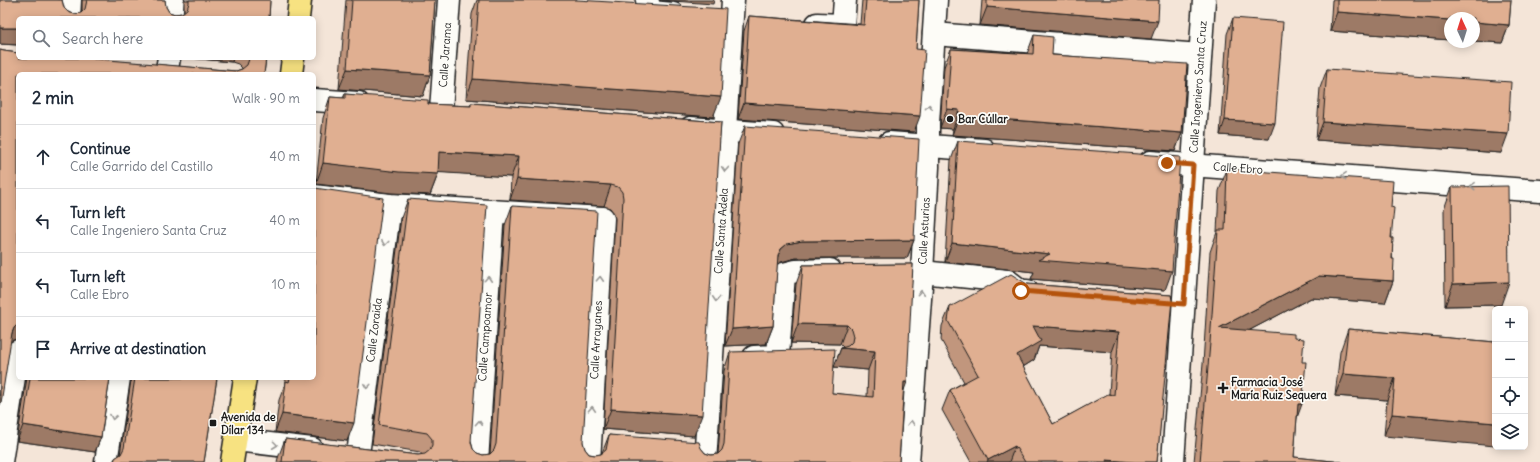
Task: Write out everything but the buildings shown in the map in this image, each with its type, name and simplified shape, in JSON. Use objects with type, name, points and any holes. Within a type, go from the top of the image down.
[{"type":"main road","points":[[298,16],[300,0]]},
{"type":"main road","points":[[291,72],[293,60]]},
{"type":"main road","points":[[232,462],[245,380]]},
{"type":"street","points":[[69,16],[70,0]]},
{"type":"street","points":[[171,16],[172,0]]},
{"type":"street","name":"Calle Jarama","points":[[441,110],[449,0]]},
{"type":"street","points":[[647,0],[651,12],[690,15]]},
{"type":"street","points":[[797,22],[843,26],[845,0]]},
{"type":"street","name":"Calle Asturias","points":[[908,462],[912,271],[928,146],[928,123],[936,0]]},
{"type":"street","name":"Calle Ingeniero Santa Cruz","points":[[1173,462],[1175,303],[1193,165],[1204,0]]},
{"type":"street","name":"Calle Santa Adela","points":[[706,456],[726,144],[724,130],[732,14]]},
{"type":"street","points":[[934,34],[1200,55]]},
{"type":"street","points":[[145,67],[167,67],[188,71]]},
{"type":"street","points":[[316,100],[380,105]]},
{"type":"street","points":[[418,108],[465,112]]},
{"type":"street","points":[[669,126],[796,136]]},
{"type":"street","points":[[867,141],[1001,151]]},
{"type":"street","name":"Calle Ebro","points":[[1128,160],[1540,191]]},
{"type":"street","points":[[316,196],[390,205],[493,211]]},
{"type":"street","name":"Calle Zoraida","points":[[358,455],[390,205]]},
{"type":"street","name":"Calle Arrayanes","points":[[493,211],[603,218],[589,452]]},
{"type":"street","name":"Calle Campoamor","points":[[477,462],[493,211]]},
{"type":"street","points":[[721,359],[788,356],[784,274],[796,270],[849,270]]},
{"type":"street","points":[[912,271],[1008,280],[1021,291],[1044,293]]},
{"type":"street","points":[[1,462],[16,364]]},
{"type":"street","points":[[106,462],[119,380]]},
{"type":"street","points":[[236,440],[381,458]]},
{"type":"street","points":[[589,452],[612,442]]},
{"type":"street","points":[[683,448],[706,456]]},
{"type":"place","name":"Bar Cúllar","points":[[950,119]]},
{"type":"place","name":"Farmacia José María Ruiz Sequera","points":[[1223,388]]},
{"type":"place","name":"Avenida de Dílar 134","points":[[213,423]]},
{"type":"route","points":[[1021,291],[1184,304],[1193,165],[1167,163]]}]
